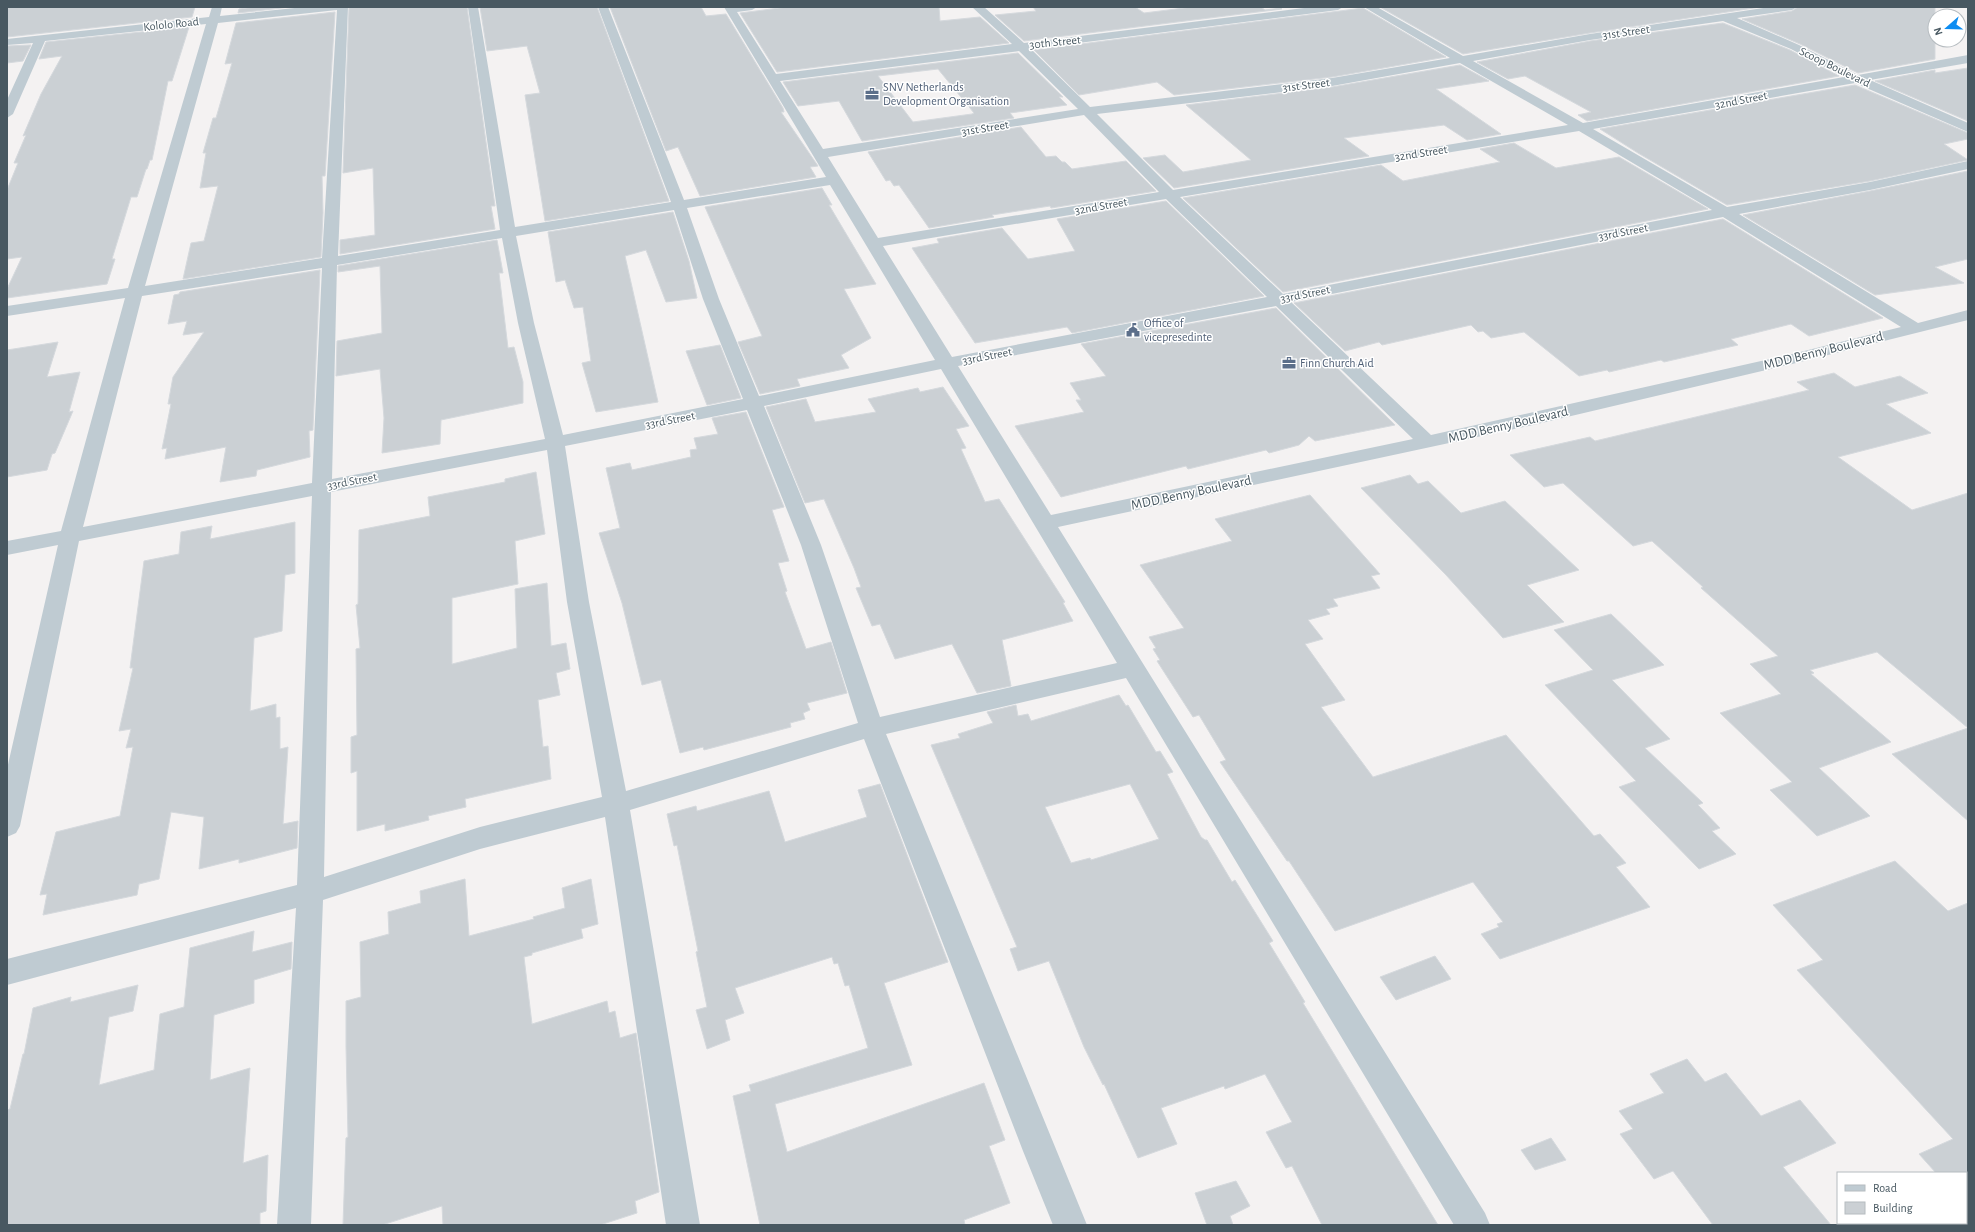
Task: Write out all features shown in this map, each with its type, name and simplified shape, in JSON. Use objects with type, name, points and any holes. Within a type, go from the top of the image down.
[{"type":"street","name":"Kololo Road","points":[[7,42],[40,39],[215,13],[335,7]]},
{"type":"street","points":[[294,1225],[310,893],[318,659],[321,487],[336,118],[344,7]]},
{"type":"street","points":[[473,7],[508,233],[526,323],[555,442],[578,602],[616,804],[683,1225]]},
{"type":"street","points":[[603,7],[679,205],[711,299],[811,545],[872,728],[1039,1151],[1070,1225]]},
{"type":"street","points":[[752,7],[730,8],[1473,1225]]},
{"type":"street","points":[[977,7],[1040,63],[1278,300],[1427,442]]},
{"type":"street","name":"30th Street","points":[[773,78],[1338,7]]},
{"type":"street","points":[[1369,7],[1460,60],[1582,127],[1725,212],[1913,327]]},
{"type":"street","name":"Scoop Boulevard","points":[[1703,7],[1794,47],[1855,78],[1968,128]]},
{"type":"street","name":"31st Street","points":[[819,154],[1087,111],[1332,82],[1590,37],[1792,7]]},
{"type":"street","points":[[7,826],[70,536],[135,292],[215,13]]},
{"type":"street","points":[[7,114],[40,39]]},
{"type":"street","name":"32nd Street","points":[[874,243],[1582,127],[1968,59]]},
{"type":"street","name":"33rd Street","points":[[7,548],[555,442],[947,363],[1278,300],[1725,212],[1870,186],[1968,165]]},
{"type":"street","points":[[7,311],[331,262],[835,180]]},
{"type":"street","name":"MDD Benny Boulevard","points":[[1044,523],[1427,442],[1792,359],[1968,314]]},
{"type":"street","points":[[1947,319],[1968,331]]},
{"type":"street","points":[[7,972],[310,893],[480,838],[616,804],[872,728],[1133,668]]},
{"type":"building","points":[[7,7],[195,7],[192,17],[7,37]]},
{"type":"building","points":[[255,7],[290,7],[238,13],[239,9]]},
{"type":"building","points":[[349,7],[467,7],[495,206],[491,206],[495,229],[340,254],[340,240],[375,235],[373,168],[343,173]]},
{"type":"building","points":[[480,7],[597,7],[669,201],[545,221],[525,95],[540,93],[527,46],[487,51]]},
{"type":"building","points":[[610,7],[701,7],[706,16],[726,14],[783,108],[784,112],[781,112],[818,166],[810,167],[816,177],[700,196],[678,147],[666,151]]},
{"type":"building","points":[[787,7],[939,7],[940,21],[980,17],[1009,43],[777,72],[740,13]]},
{"type":"building","points":[[1033,7],[1135,7],[1144,13],[1192,7],[1261,7],[1265,10],[1282,9],[1024,41],[995,15],[1036,11]]},
{"type":"building","points":[[1380,7],[1760,7],[1463,54]]},
{"type":"building","points":[[1798,7],[1935,7],[1927,8],[1927,48],[1935,48],[1935,59],[1858,73],[1800,44],[1742,19],[1792,11]]},
{"type":"building","points":[[1363,8],[1446,57],[1332,77],[1174,95],[1157,82],[1079,95],[1034,50]]},
{"type":"building","points":[[335,12],[325,176],[322,176],[323,213],[321,257],[183,279],[191,243],[204,241],[218,186],[200,188],[206,153],[203,153],[213,118],[216,118],[232,63],[225,64],[236,23]]},
{"type":"building","points":[[1723,23],[1790,50],[1839,76],[1587,121],[1578,115],[1591,112],[1525,76],[1508,79],[1477,62],[1590,41]]},
{"type":"building","points":[[189,27],[172,81],[168,81],[152,160],[150,160],[146,169],[137,197],[131,197],[112,259],[115,259],[107,284],[7,298],[7,289],[22,257],[7,259],[7,190],[18,163],[14,163],[26,135],[23,136],[41,94],[62,56],[39,59],[46,42]]},
{"type":"building","points":[[31,45],[23,61],[7,63],[7,46]]},
{"type":"building","points":[[1018,53],[1063,97],[1059,97],[1067,105],[1010,113],[1014,118],[862,141],[839,101],[798,106],[783,82]],"holes":[[[938,69],[974,113],[913,122],[878,76]]]},
{"type":"building","points":[[1460,65],[1489,81],[1436,89],[1501,134],[1467,140],[1444,125],[1344,138],[1369,156],[1174,188],[1143,158],[1165,155],[1183,172],[1251,160],[1186,105],[1332,87]]},
{"type":"building","points":[[1968,68],[1968,121],[1875,81],[1935,70],[1935,73]]},
{"type":"building","points":[[1855,85],[1968,133],[1968,139],[1944,144],[1968,160],[1870,181],[1727,205],[1600,129]]},
{"type":"building","points":[[1021,127],[1046,157],[1056,156],[1072,169],[1126,161],[1156,191],[1051,208],[1050,206],[992,215],[994,217],[929,228],[899,185],[894,186],[890,180],[886,181],[868,152]]},
{"type":"building","points":[[1514,143],[1556,168],[1619,157],[1708,209],[1283,292],[1183,198],[1381,165],[1403,181],[1500,162],[1480,149]]},
{"type":"building","points":[[1968,171],[1968,259],[1935,267],[1964,283],[1875,295],[1743,215],[1870,191]]},
{"type":"building","points":[[822,188],[832,205],[829,205],[876,284],[844,289],[871,338],[841,355],[849,368],[797,379],[800,386],[760,394],[738,342],[762,336],[705,207]]},
{"type":"building","points":[[1166,201],[1264,296],[1072,333],[1067,327],[975,343],[912,248],[939,243],[937,239],[1002,228],[1028,259],[1075,251],[1057,219]]},
{"type":"building","points":[[673,212],[689,261],[697,298],[666,302],[646,250],[625,256],[658,402],[596,412],[582,363],[591,361],[583,307],[574,308],[565,280],[556,282],[548,232]]},
{"type":"building","points":[[1723,219],[1883,318],[1809,336],[1791,324],[1731,339],[1738,345],[1664,362],[1661,360],[1609,372],[1607,370],[1579,376],[1524,332],[1491,338],[1483,331],[1478,332],[1471,325],[1382,345],[1379,342],[1345,351],[1294,303]]},
{"type":"building","points":[[497,240],[503,273],[499,273],[508,348],[514,347],[523,382],[523,403],[441,420],[440,444],[382,453],[384,418],[380,369],[336,376],[337,341],[382,333],[380,266],[338,272],[338,266]]},
{"type":"building","points":[[320,270],[313,430],[309,431],[310,457],[257,470],[256,476],[220,482],[226,447],[165,459],[167,448],[162,449],[171,404],[168,404],[173,377],[204,332],[183,335],[187,321],[168,324],[174,295],[179,294],[180,292]]},
{"type":"building","points":[[1276,308],[1395,425],[1315,441],[1309,436],[1299,445],[1269,453],[1266,450],[1188,469],[1186,466],[1061,497],[1015,426],[1084,412],[1076,400],[1081,400],[1070,383],[1106,376],[1081,344]]},
{"type":"building","points":[[58,342],[47,377],[80,372],[69,412],[73,411],[55,453],[52,454],[47,470],[7,477],[7,350]]},
{"type":"building","points":[[720,345],[741,398],[707,405],[686,351]]},
{"type":"building","points":[[1834,373],[1855,387],[1900,376],[1928,393],[1886,404],[1931,433],[1838,457],[1912,510],[1968,493],[1968,728],[1877,652],[1810,670],[1814,673],[1811,674],[1891,742],[1819,768],[1870,816],[1817,836],[1770,790],[1792,782],[1720,713],[1781,694],[1750,664],[1778,656],[1701,588],[1703,587],[1652,541],[1633,546],[1563,483],[1544,487],[1510,455],[1590,437],[1595,441],[1809,390],[1797,382]]},
{"type":"building","points":[[943,387],[969,426],[956,429],[966,448],[961,449],[985,502],[999,499],[1065,602],[1063,603],[1073,621],[1002,640],[1011,686],[977,693],[952,644],[895,659],[880,624],[872,626],[856,588],[861,587],[854,568],[824,499],[805,503],[766,407],[806,399],[815,422],[876,412],[868,399],[918,388],[920,392]]},
{"type":"building","points":[[746,412],[784,507],[772,510],[789,561],[778,563],[787,591],[785,592],[806,649],[831,642],[847,693],[807,703],[810,710],[803,713],[805,719],[790,723],[791,727],[704,750],[703,747],[680,753],[661,680],[642,685],[622,603],[599,533],[620,528],[606,468],[630,463],[632,470],[691,457],[690,450],[697,449],[694,438],[718,434],[712,418]]},
{"type":"building","points":[[536,472],[545,534],[515,541],[518,584],[452,598],[452,664],[517,648],[515,589],[547,583],[551,646],[566,643],[570,669],[556,673],[560,695],[538,700],[543,747],[548,746],[551,779],[465,799],[466,807],[428,816],[429,820],[385,831],[385,824],[357,831],[357,771],[351,773],[351,737],[357,735],[356,649],[360,648],[356,605],[358,604],[359,530],[430,516],[428,497],[505,482],[505,479]]},
{"type":"building","points":[[1410,475],[1418,484],[1428,481],[1461,513],[1505,501],[1579,570],[1527,585],[1564,622],[1503,638],[1446,575],[1361,488]]},
{"type":"building","points":[[1310,495],[1380,574],[1371,576],[1380,588],[1333,599],[1338,606],[1326,609],[1330,614],[1308,620],[1323,639],[1305,644],[1345,700],[1321,707],[1373,777],[1506,735],[1594,836],[1600,834],[1626,863],[1616,867],[1650,907],[1500,959],[1481,934],[1499,927],[1497,924],[1503,922],[1473,882],[1335,931],[1289,861],[1287,861],[1220,762],[1226,760],[1199,715],[1193,717],[1157,661],[1160,660],[1153,649],[1156,648],[1149,637],[1184,628],[1140,565],[1232,541],[1215,519]]},
{"type":"building","points":[[295,522],[295,573],[285,575],[282,631],[254,638],[250,711],[276,704],[276,718],[280,717],[280,749],[288,747],[283,824],[298,821],[297,848],[239,863],[239,859],[199,869],[204,817],[171,812],[159,879],[139,884],[137,895],[43,915],[47,894],[40,895],[56,832],[120,816],[133,747],[126,748],[131,729],[119,731],[133,668],[130,668],[144,561],[179,554],[181,532],[212,526],[210,539]]},
{"type":"building","points":[[1611,614],[1664,665],[1612,680],[1670,739],[1645,748],[1703,803],[1698,805],[1720,828],[1712,831],[1736,854],[1699,869],[1619,787],[1636,781],[1545,685],[1593,670],[1554,630]]},
{"type":"building","points":[[1119,695],[1126,706],[1128,705],[1156,752],[1160,751],[1173,772],[1167,774],[1201,837],[1207,840],[1232,882],[1235,880],[1273,941],[1269,943],[1305,1002],[1303,1003],[1438,1225],[1322,1225],[1292,1166],[1286,1168],[1266,1132],[1292,1122],[1265,1074],[1225,1089],[1224,1086],[1161,1108],[1177,1144],[1138,1158],[1104,1084],[1103,1085],[1084,1047],[1049,961],[1018,971],[1010,949],[1017,947],[931,745],[960,738],[958,734],[993,723],[987,712],[1016,705],[1018,716],[1028,714],[1031,721]],"holes":[[[1130,784],[1159,839],[1091,860],[1090,858],[1071,863],[1045,807]]]},
{"type":"building","points":[[1968,728],[1968,821],[1892,754]]},
{"type":"building","points":[[880,784],[948,962],[884,983],[912,1065],[775,1104],[787,1152],[984,1083],[1005,1140],[989,1146],[1010,1203],[964,1220],[965,1225],[760,1225],[733,1096],[751,1091],[749,1085],[868,1048],[849,985],[845,986],[838,963],[834,964],[832,957],[735,988],[744,1013],[725,1020],[730,1040],[707,1049],[696,1010],[707,1007],[696,952],[698,951],[677,845],[674,846],[667,814],[696,806],[697,811],[769,791],[785,842],[867,817],[858,790]]},
{"type":"building","points":[[1895,861],[1948,911],[1968,903],[1968,1173],[1935,1172],[1919,1154],[1953,1139],[1797,970],[1823,960],[1773,905]]},
{"type":"building","points":[[465,879],[469,936],[534,919],[533,917],[565,908],[562,888],[591,879],[598,924],[581,929],[583,938],[532,953],[532,955],[524,957],[532,1024],[607,1001],[609,1013],[615,1011],[620,1038],[636,1033],[659,1192],[635,1201],[637,1213],[600,1225],[443,1225],[442,1206],[382,1225],[343,1225],[346,1138],[348,1137],[346,1001],[361,997],[360,942],[389,934],[388,912],[421,903],[420,891]]},
{"type":"building","points":[[254,931],[252,952],[292,942],[291,969],[254,980],[254,1003],[214,1015],[210,1080],[250,1068],[243,1163],[268,1155],[266,1211],[260,1213],[260,1225],[7,1225],[7,1110],[10,1109],[24,1054],[33,1008],[71,997],[70,1002],[138,985],[133,1011],[109,1017],[99,1085],[154,1070],[160,1014],[184,1007],[190,948]]},
{"type":"building","points":[[1435,956],[1451,979],[1396,1000],[1380,977]]},
{"type":"building","points":[[1687,1059],[1705,1082],[1726,1073],[1761,1116],[1800,1100],[1836,1143],[1783,1167],[1831,1225],[1713,1225],[1673,1171],[1654,1179],[1620,1134],[1633,1129],[1619,1111],[1664,1093],[1650,1074]]},
{"type":"building","points":[[1551,1138],[1566,1160],[1535,1170],[1521,1150]]},
{"type":"building","points":[[1236,1181],[1250,1206],[1230,1216],[1233,1225],[1207,1225],[1195,1193]]},
{"type":"place","name":"SNV Netherlands Development Organisation","points":[[872,94]]},
{"type":"place","name":"Office of vicepresedinte","points":[[1133,330]]},
{"type":"place","name":"Finn Church Aid","points":[[1289,363]]}]
